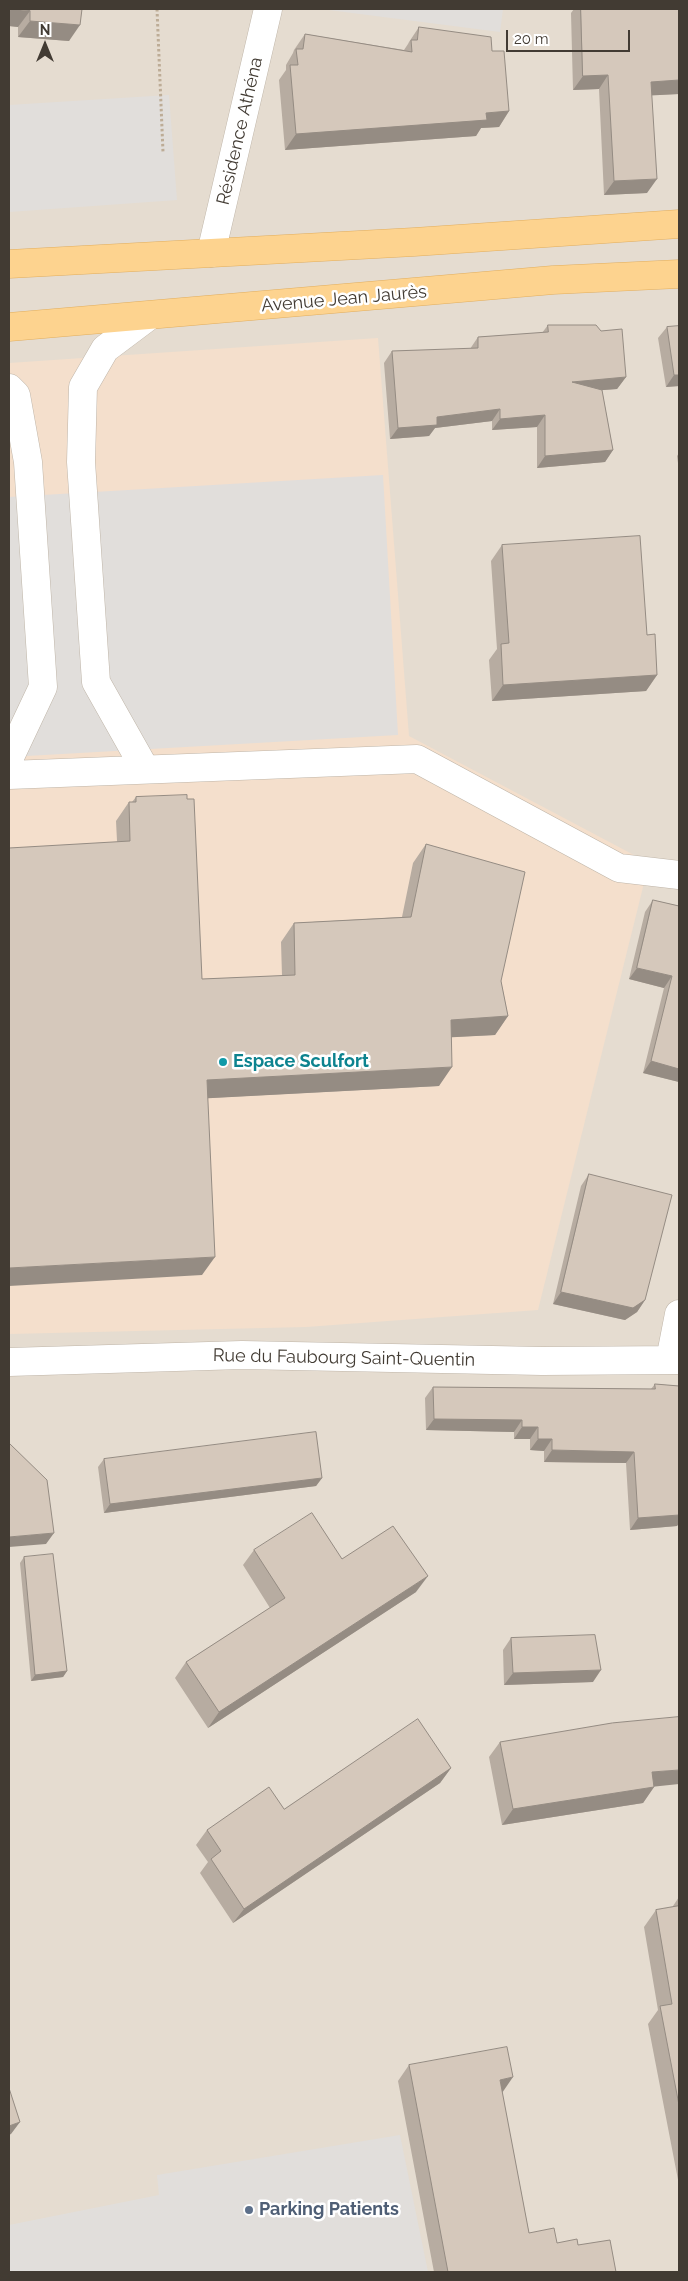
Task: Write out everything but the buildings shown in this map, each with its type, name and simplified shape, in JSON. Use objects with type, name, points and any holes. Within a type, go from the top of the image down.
[{"type":"main road","points":[[9,264],[414,242],[679,224]]},
{"type":"main road","name":"Avenue Jean Jaurès","points":[[9,327],[553,280],[679,274]]},
{"type":"street","name":"Résidence Athéna","points":[[211,252],[268,9]]},
{"type":"street","points":[[144,770],[96,682],[81,462],[83,387],[104,348],[149,316]]},
{"type":"street","points":[[9,388],[16,395],[28,462],[43,686],[9,759]]},
{"type":"street","points":[[9,775],[417,758],[619,868],[679,875]]},
{"type":"street","points":[[675,1360],[679,1314]]},
{"type":"street","name":"Rue du Faubourg Saint-Quentin","points":[[9,1362],[242,1355],[542,1361],[675,1360]]},
{"type":"path","points":[[157,9],[163,152]]},
{"type":"shaded area","points":[[9,9],[679,9],[679,2272],[9,2272]]},
{"type":"shaded area","points":[[321,9],[503,9],[500,32]]},
{"type":"shaded area","points":[[169,95],[177,200],[9,212],[9,105]]},
{"type":"shaded area","points":[[378,338],[409,736],[649,863],[538,1310],[306,1327],[9,1334],[9,363]]},
{"type":"shaded area","points":[[383,475],[398,735],[9,757],[9,497]]},
{"type":"shaded area","name":"Parking Patients","points":[[400,2135],[428,2272],[9,2272],[9,2225],[159,2195],[157,2175]]},
{"type":"place","name":"Espace Sculfort","points":[[223,1062]]},
{"type":"place","name":"Parking Patients","points":[[249,2210]]}]
